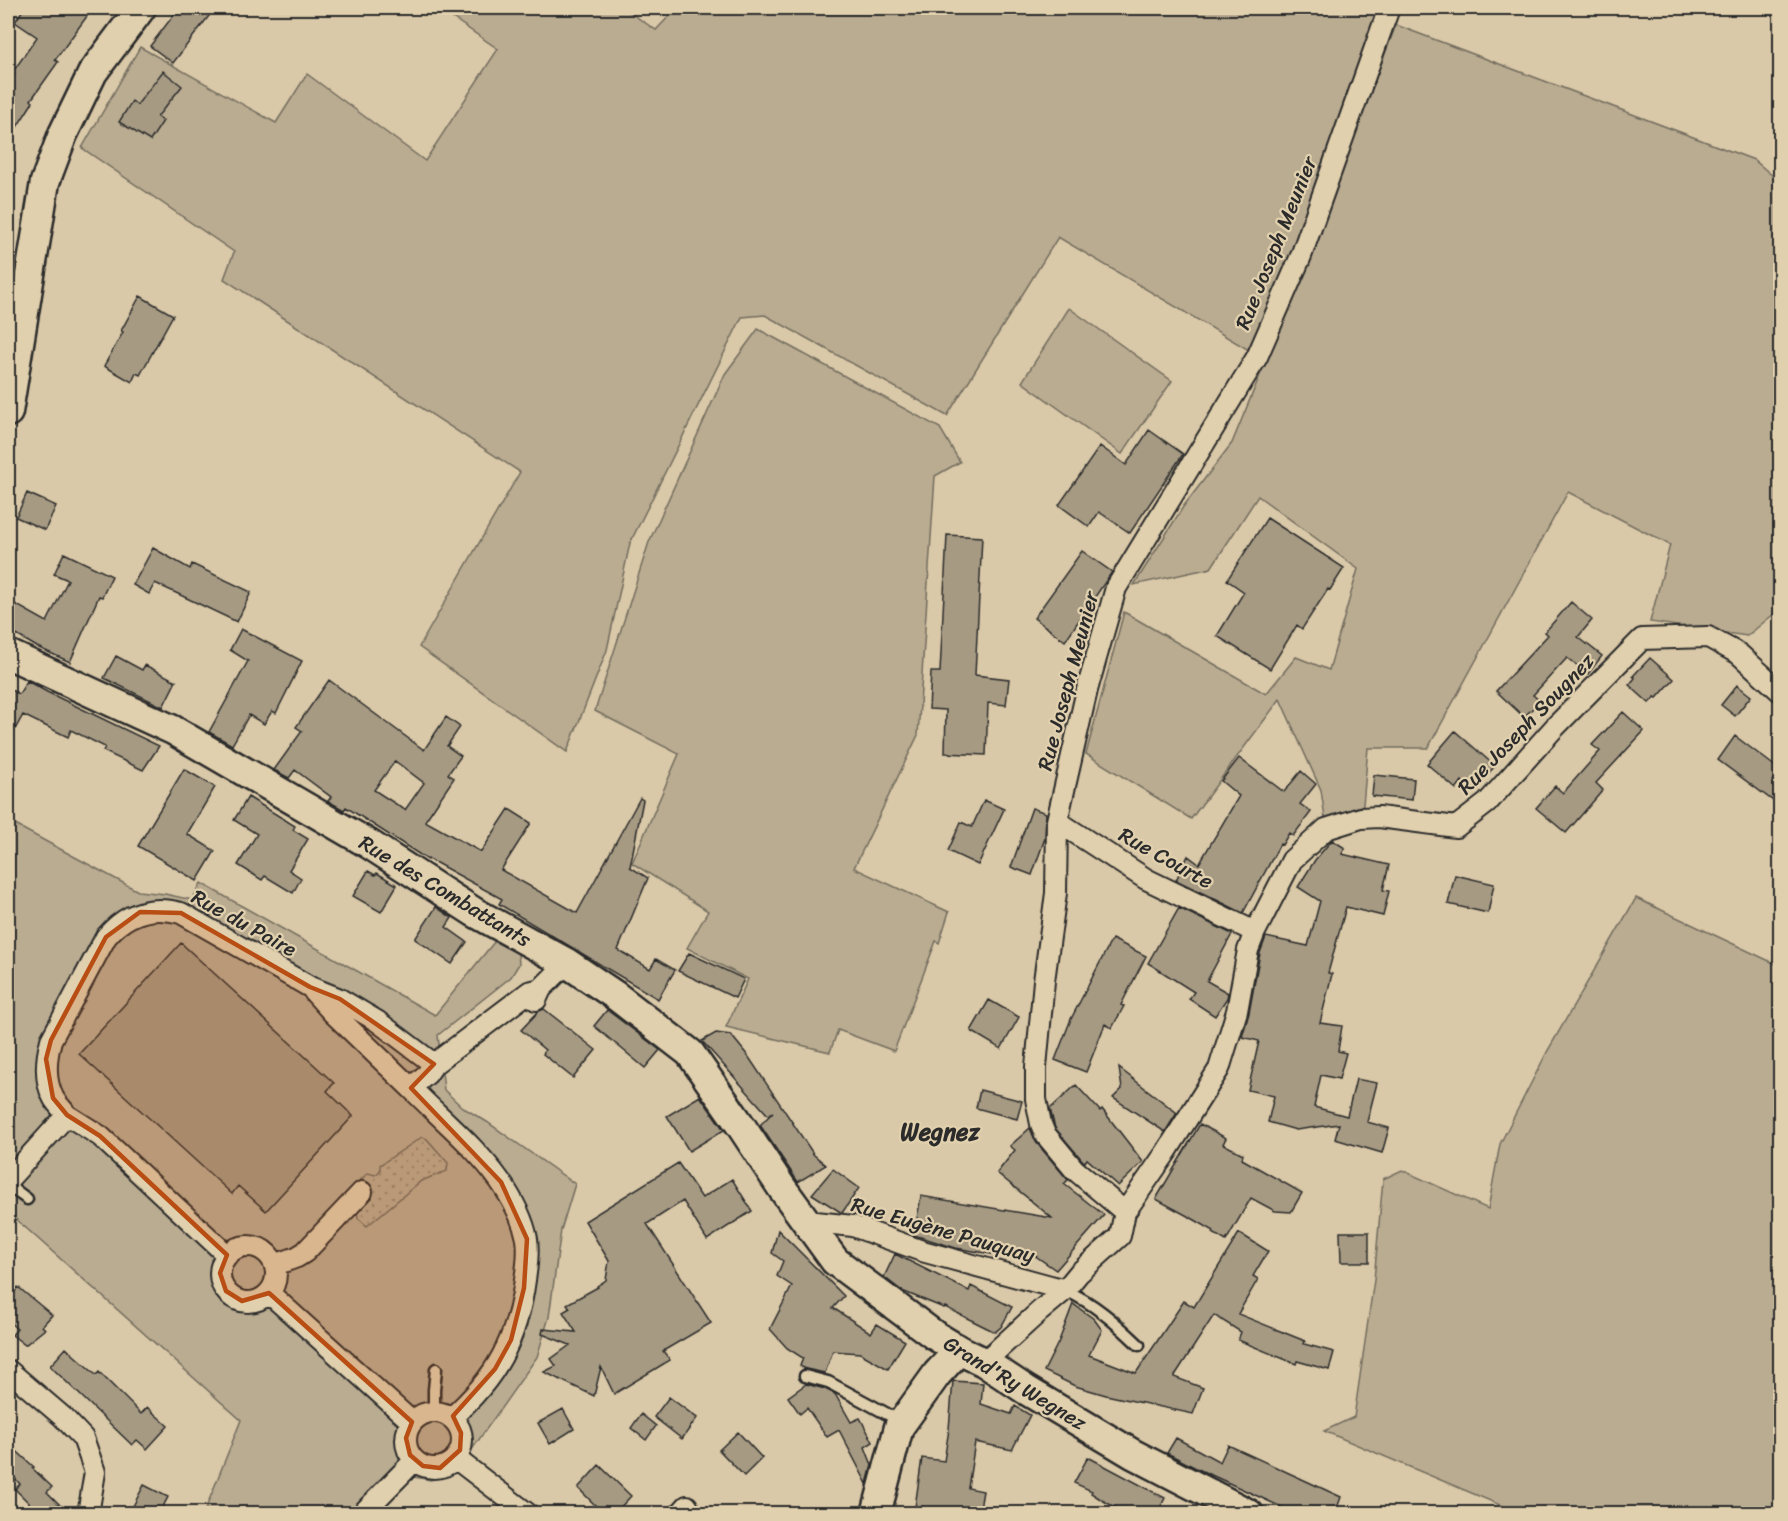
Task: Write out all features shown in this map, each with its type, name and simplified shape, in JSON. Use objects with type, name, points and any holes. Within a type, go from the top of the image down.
[{"type":"street","points":[[8,412],[45,182],[63,134],[93,72],[141,8]]},
{"type":"street","name":"Rue Joseph Meunier","points":[[1125,1212],[1074,1168],[1045,1134],[1036,1099],[1039,1034],[1056,892],[1057,821],[1087,690],[1116,588],[1257,357],[1301,256],[1389,8]]},
{"type":"street","name":"Rue Joseph Sougnez","points":[[984,1362],[1065,1290],[1079,1273],[1120,1236],[1125,1212],[1165,1155],[1219,1069],[1237,1011],[1248,950],[1255,932],[1292,860],[1326,829],[1361,818],[1379,817],[1456,827],[1487,803],[1555,727],[1642,639],[1708,638],[1739,654],[1780,691]]},
{"type":"street","name":"Rue des Combattants","points":[[8,654],[172,730],[369,844],[474,912],[567,963],[616,996],[690,1053],[806,1221]]},
{"type":"street","name":"Rue Courte","points":[[1057,821],[1146,879],[1255,932]]},
{"type":"street","name":"Rue du Paire","points":[[227,1255],[100,1136],[67,1115],[54,1098],[46,1059],[51,1040],[106,937],[116,925],[140,912],[167,909],[181,913],[310,987],[340,999],[377,1021],[431,1069]]},
{"type":"street","points":[[411,1088],[431,1069],[529,992],[542,989],[567,963]]},
{"type":"street","name":"Rue du Paire","points":[[310,987],[332,1012],[486,1164],[501,1182],[516,1209],[527,1239],[527,1266],[520,1308],[511,1340],[495,1369],[472,1399],[442,1415],[418,1417],[412,1422]]},
{"type":"street","points":[[8,1180],[67,1115]]},
{"type":"street","points":[[275,1265],[305,1252],[362,1192]]},
{"type":"street","name":"Rue Eugène Pauquay","points":[[806,1221],[853,1226],[922,1251],[1065,1290]]},
{"type":"street","name":"Grand'Ry Wegnez","points":[[806,1221],[835,1262],[934,1335],[984,1362],[1133,1454],[1249,1514]]},
{"type":"street","points":[[242,1246],[258,1247],[272,1257],[275,1265],[276,1280],[269,1293],[252,1302],[233,1298],[226,1291],[222,1282],[220,1273],[222,1263],[234,1249],[242,1246]]},
{"type":"street","points":[[269,1293],[412,1422],[406,1438],[407,1447],[414,1461],[423,1466],[440,1468],[449,1464],[460,1450],[462,1442],[457,1424],[442,1415]]},
{"type":"street","points":[[876,1514],[899,1427],[937,1374],[958,1350]]},
{"type":"street","points":[[8,1370],[63,1417],[83,1438],[95,1472],[88,1514]]},
{"type":"street","points":[[455,1458],[528,1514]]},
{"type":"street","points":[[362,1514],[414,1461]]},
{"type":"lane","points":[[8,1185],[27,1199]]},
{"type":"lane","points":[[1065,1290],[1083,1298],[1110,1318],[1138,1345]]},
{"type":"lane","points":[[436,1369],[434,1390],[442,1415]]},
{"type":"lane","points":[[805,1376],[828,1382],[903,1422]]},
{"type":"highlighted area","points":[[140,912],[181,913],[310,987],[340,999],[434,1064],[411,1088],[501,1182],[527,1239],[524,1288],[511,1340],[495,1369],[453,1416],[461,1433],[460,1450],[440,1468],[423,1466],[410,1455],[406,1438],[412,1422],[269,1293],[242,1301],[226,1291],[220,1273],[227,1255],[100,1136],[67,1115],[53,1098],[46,1059],[51,1040],[106,937]]},
{"type":"shaded area","points":[[438,8],[623,8],[656,30],[677,8],[1383,8],[1305,229],[1252,352],[1058,237],[947,416],[765,315],[742,317],[630,543],[607,650],[567,752],[419,647],[520,472],[224,279],[234,252],[82,148],[140,47],[276,123],[307,74],[425,161],[498,49]]},
{"type":"shaded area","points":[[1396,25],[1754,160],[1780,182],[1780,609],[1747,636],[1650,622],[1670,545],[1568,492],[1428,748],[1368,748],[1363,805],[1325,818],[1321,790],[1280,699],[1191,819],[1086,754],[1124,612],[1266,694],[1296,657],[1329,670],[1358,569],[1258,496],[1211,568],[1134,585],[1183,507],[1232,443],[1283,319]]},
{"type":"shaded area","points":[[1069,308],[1172,381],[1122,454],[1022,382]]},
{"type":"shaded area","points":[[758,329],[940,428],[960,462],[935,476],[918,735],[854,868],[949,912],[939,943],[936,941],[894,1051],[838,1030],[830,1052],[726,1027],[748,979],[687,948],[708,911],[632,863],[679,754],[595,711],[649,542],[725,374]]},
{"type":"shaded area","points":[[8,821],[138,891],[192,900],[201,883],[435,1015],[495,941],[518,953],[519,964],[511,977],[438,1035],[444,1090],[462,1107],[575,1184],[561,1230],[549,1317],[537,1357],[459,1468],[431,1480],[414,1477],[363,1513],[204,1513],[241,1420],[8,1212]]},
{"type":"shaded area","points":[[1636,898],[1780,966],[1780,1513],[1519,1513],[1324,1431],[1354,1417],[1374,1280],[1383,1179],[1402,1170],[1488,1209],[1500,1144],[1547,1052]]},
{"type":"shaded area","points":[[422,1137],[427,1139],[448,1163],[447,1171],[421,1181],[367,1226],[358,1218],[357,1211],[363,1203],[372,1198],[358,1182],[368,1173],[375,1175],[380,1171],[380,1165]]},
{"type":"building","points":[[24,8],[93,8],[55,60],[58,62],[31,100],[33,102],[8,141],[8,85],[15,74],[12,73],[37,37],[15,22]]},
{"type":"building","points":[[179,8],[215,8],[173,63],[150,46]]},
{"type":"building","points":[[163,71],[182,86],[157,117],[163,121],[150,141],[119,122],[132,101],[137,105]]},
{"type":"building","points":[[140,296],[173,315],[140,375],[136,373],[132,382],[104,366]]},
{"type":"building","points":[[1149,430],[1183,454],[1130,533],[1099,512],[1089,527],[1059,505],[1100,446],[1126,465]]},
{"type":"building","points":[[27,493],[56,506],[45,530],[16,517]]},
{"type":"building","points":[[1267,518],[1344,568],[1302,629],[1297,625],[1270,669],[1217,636],[1244,592],[1227,580]]},
{"type":"building","points":[[947,535],[982,537],[975,675],[1009,679],[1006,705],[988,703],[986,755],[945,753],[946,710],[929,709],[931,672],[940,672]]},
{"type":"building","points":[[153,548],[190,569],[192,564],[251,592],[237,622],[155,583],[149,594],[133,585]]},
{"type":"building","points":[[1082,551],[1112,572],[1065,641],[1034,618]]},
{"type":"building","points":[[64,553],[112,576],[102,597],[99,596],[70,662],[37,647],[8,630],[8,600],[47,622],[68,580],[54,574]]},
{"type":"building","points":[[1571,602],[1592,620],[1578,637],[1602,656],[1588,674],[1567,658],[1533,695],[1540,701],[1524,717],[1496,691],[1548,635],[1545,632]]},
{"type":"building","points":[[241,629],[302,661],[276,713],[272,711],[264,724],[249,715],[232,745],[209,732],[248,661],[230,650]]},
{"type":"building","points":[[116,656],[142,670],[145,665],[176,681],[163,707],[104,678]]},
{"type":"building","points":[[1650,658],[1674,679],[1657,698],[1655,697],[1649,703],[1629,685],[1635,678],[1633,676]]},
{"type":"building","points":[[329,680],[424,750],[446,717],[460,727],[447,746],[461,756],[448,774],[454,778],[425,821],[481,852],[509,809],[531,823],[501,870],[577,913],[640,798],[643,800],[630,867],[648,878],[618,950],[650,969],[656,959],[675,970],[658,999],[499,904],[502,899],[428,860],[346,807],[344,810],[328,801],[331,797],[295,770],[289,778],[274,770],[302,731],[296,727]],"holes":[[[395,761],[424,783],[405,810],[374,790]]]},
{"type":"building","points":[[27,681],[159,746],[143,770],[103,751],[105,747],[71,730],[68,737],[23,715],[8,742],[8,688],[19,694]]},
{"type":"building","points":[[1737,685],[1751,696],[1735,716],[1721,705]]},
{"type":"building","points":[[1623,712],[1644,731],[1596,783],[1603,790],[1566,833],[1536,808],[1555,786],[1563,793],[1600,751],[1592,745]]},
{"type":"building","points":[[1455,731],[1495,766],[1473,790],[1462,781],[1456,789],[1427,764]]},
{"type":"building","points":[[1735,736],[1780,770],[1780,806],[1718,760]]},
{"type":"building","points":[[1239,758],[1284,792],[1301,771],[1316,784],[1300,804],[1311,812],[1293,836],[1289,833],[1282,845],[1280,844],[1243,913],[1176,880],[1188,856],[1199,864],[1239,796],[1221,781]]},
{"type":"building","points":[[184,769],[215,787],[187,834],[215,851],[197,881],[138,846]]},
{"type":"building","points":[[1374,775],[1414,779],[1412,800],[1372,796]]},
{"type":"building","points":[[248,797],[295,826],[293,830],[308,839],[289,870],[301,878],[293,893],[265,876],[262,880],[238,865],[257,834],[234,820]]},
{"type":"building","points":[[984,800],[1004,809],[978,865],[948,851],[961,822],[972,827]]},
{"type":"building","points":[[1032,808],[1046,813],[1045,838],[1032,875],[1011,867]]},
{"type":"building","points":[[1332,840],[1345,848],[1342,854],[1389,865],[1383,890],[1389,891],[1383,916],[1346,907],[1328,973],[1332,974],[1320,1023],[1342,1026],[1338,1051],[1346,1053],[1339,1079],[1321,1075],[1314,1107],[1347,1116],[1356,1079],[1377,1083],[1367,1122],[1389,1128],[1382,1153],[1335,1139],[1339,1124],[1296,1130],[1268,1122],[1274,1096],[1248,1090],[1259,1041],[1242,1037],[1249,1013],[1260,953],[1266,937],[1308,946],[1320,901],[1298,887],[1315,860]]},
{"type":"building","points":[[368,871],[375,875],[377,873],[397,885],[381,912],[353,896]]},
{"type":"building","points":[[1455,875],[1494,884],[1488,913],[1448,904]]},
{"type":"building","points":[[436,907],[452,918],[446,927],[467,942],[452,964],[415,939]]},
{"type":"building","points":[[1179,908],[1232,934],[1207,981],[1228,993],[1215,1016],[1189,999],[1194,992],[1148,963]]},
{"type":"building","points":[[1112,939],[1146,956],[1112,1028],[1105,1024],[1086,1072],[1055,1060],[1071,1019]]},
{"type":"building","points":[[181,943],[334,1083],[327,1091],[353,1116],[266,1211],[238,1186],[232,1194],[79,1054]]},
{"type":"building","points":[[689,953],[744,979],[735,998],[678,971]]},
{"type":"building","points":[[989,1000],[1019,1017],[1001,1049],[971,1031]]},
{"type":"building","points":[[544,1009],[596,1050],[573,1078],[543,1054],[545,1050],[521,1030],[539,1011]]},
{"type":"building","points":[[607,1010],[660,1050],[645,1068],[594,1026]]},
{"type":"building","points":[[716,1033],[731,1035],[748,1056],[814,1155],[826,1165],[798,1182],[760,1125],[773,1112],[768,1115],[702,1041]]},
{"type":"building","points":[[1119,1068],[1177,1113],[1165,1132],[1113,1098],[1122,1089]]},
{"type":"building","points":[[1076,1085],[1100,1111],[1102,1109],[1143,1162],[1118,1186],[1087,1159],[1083,1161],[1055,1128],[1050,1109]]},
{"type":"building","points":[[980,1090],[1022,1101],[1017,1119],[976,1108]]},
{"type":"building","points":[[700,1096],[724,1130],[689,1151],[667,1116]]},
{"type":"building","points":[[1200,1124],[1226,1138],[1223,1144],[1243,1154],[1242,1159],[1302,1193],[1291,1212],[1275,1211],[1251,1198],[1226,1241],[1213,1233],[1214,1231],[1156,1199]]},
{"type":"building","points":[[1030,1128],[1036,1142],[1068,1180],[1064,1184],[1104,1215],[1056,1270],[1028,1251],[1026,1260],[956,1248],[914,1235],[921,1196],[1052,1218],[997,1173],[1015,1150],[1010,1146]]},
{"type":"building","points":[[678,1163],[702,1198],[732,1179],[752,1211],[707,1240],[683,1201],[647,1224],[711,1323],[663,1351],[670,1360],[614,1394],[601,1367],[594,1396],[544,1372],[556,1366],[551,1359],[570,1345],[542,1334],[543,1329],[576,1332],[563,1312],[570,1308],[567,1304],[606,1280],[609,1261],[585,1221]]},
{"type":"building","points":[[833,1169],[859,1188],[842,1213],[812,1194]]},
{"type":"building","points":[[778,1230],[844,1296],[833,1308],[871,1333],[877,1324],[905,1341],[888,1369],[860,1353],[833,1351],[825,1373],[806,1369],[800,1366],[803,1358],[787,1348],[770,1329],[792,1286],[777,1276],[783,1261],[772,1253]]},
{"type":"building","points":[[1340,1232],[1369,1232],[1369,1262],[1341,1262]]},
{"type":"building","points":[[1239,1233],[1268,1251],[1253,1276],[1258,1279],[1238,1314],[1305,1341],[1304,1344],[1334,1352],[1329,1370],[1297,1361],[1296,1364],[1238,1340],[1241,1332],[1214,1315],[1174,1377],[1203,1388],[1193,1414],[1106,1395],[1075,1386],[1044,1371],[1059,1341],[1073,1304],[1094,1319],[1102,1330],[1089,1355],[1136,1373],[1184,1301],[1194,1307]]},
{"type":"building","points":[[895,1254],[969,1291],[971,1286],[1012,1307],[1001,1327],[995,1332],[945,1307],[902,1291],[884,1277]]},
{"type":"building","points":[[18,1287],[52,1315],[42,1326],[45,1329],[25,1345],[12,1335],[17,1329],[8,1321],[8,1300]]},
{"type":"building","points":[[66,1348],[96,1375],[99,1372],[141,1414],[147,1407],[168,1426],[147,1449],[137,1440],[132,1445],[50,1366]]},
{"type":"building","points":[[953,1381],[983,1383],[981,1404],[1011,1414],[1015,1406],[1030,1415],[1012,1450],[975,1442],[968,1488],[983,1491],[979,1514],[914,1514],[922,1458],[944,1461]]},
{"type":"building","points":[[806,1384],[835,1394],[851,1422],[860,1418],[873,1442],[865,1447],[872,1465],[867,1484],[839,1430],[827,1437],[807,1408],[800,1414],[788,1397]]},
{"type":"building","points":[[669,1397],[697,1418],[682,1439],[654,1417]]},
{"type":"building","points":[[563,1409],[574,1429],[550,1444],[538,1423]]},
{"type":"building","points":[[641,1414],[656,1426],[646,1440],[631,1428]]},
{"type":"building","points":[[738,1432],[762,1458],[744,1476],[719,1450]]},
{"type":"building","points":[[1176,1438],[1220,1462],[1228,1445],[1341,1497],[1335,1514],[1297,1514],[1196,1468],[1167,1453]]},
{"type":"building","points":[[8,1443],[52,1487],[47,1492],[69,1514],[40,1514],[15,1489],[20,1484],[8,1471]]},
{"type":"building","points":[[1088,1457],[1165,1498],[1157,1514],[1127,1514],[1091,1493],[1092,1491],[1074,1483]]},
{"type":"building","points":[[599,1465],[631,1496],[614,1514],[604,1514],[578,1488]]},
{"type":"building","points":[[144,1485],[168,1497],[159,1514],[129,1514]]},
{"type":"district","name":"Wegnez","points":[[940,1132]]}]
